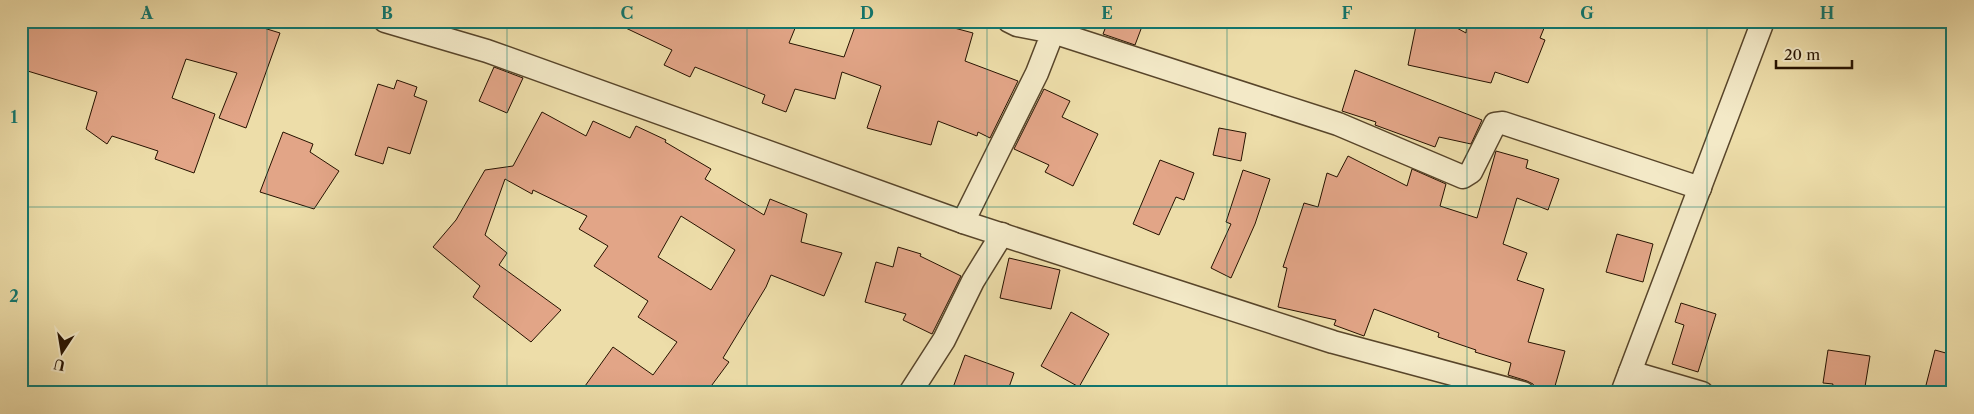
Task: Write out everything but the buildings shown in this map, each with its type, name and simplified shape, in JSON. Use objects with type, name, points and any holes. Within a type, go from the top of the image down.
[{"type":"street","points":[[384,21],[487,51],[963,222],[1333,342],[1523,393]]},
{"type":"street","points":[[1009,21],[1017,25],[1053,32],[1338,124],[1387,143],[1450,173],[1463,177],[1471,172],[1495,124],[1503,123],[1700,188]]},
{"type":"street","points":[[1622,393],[1763,21]]},
{"type":"street","points":[[963,222],[1037,73],[1053,32]]},
{"type":"street","points":[[910,393],[944,340],[973,281],[1002,234]]},
{"type":"street","points":[[1630,372],[1702,393]]}]
